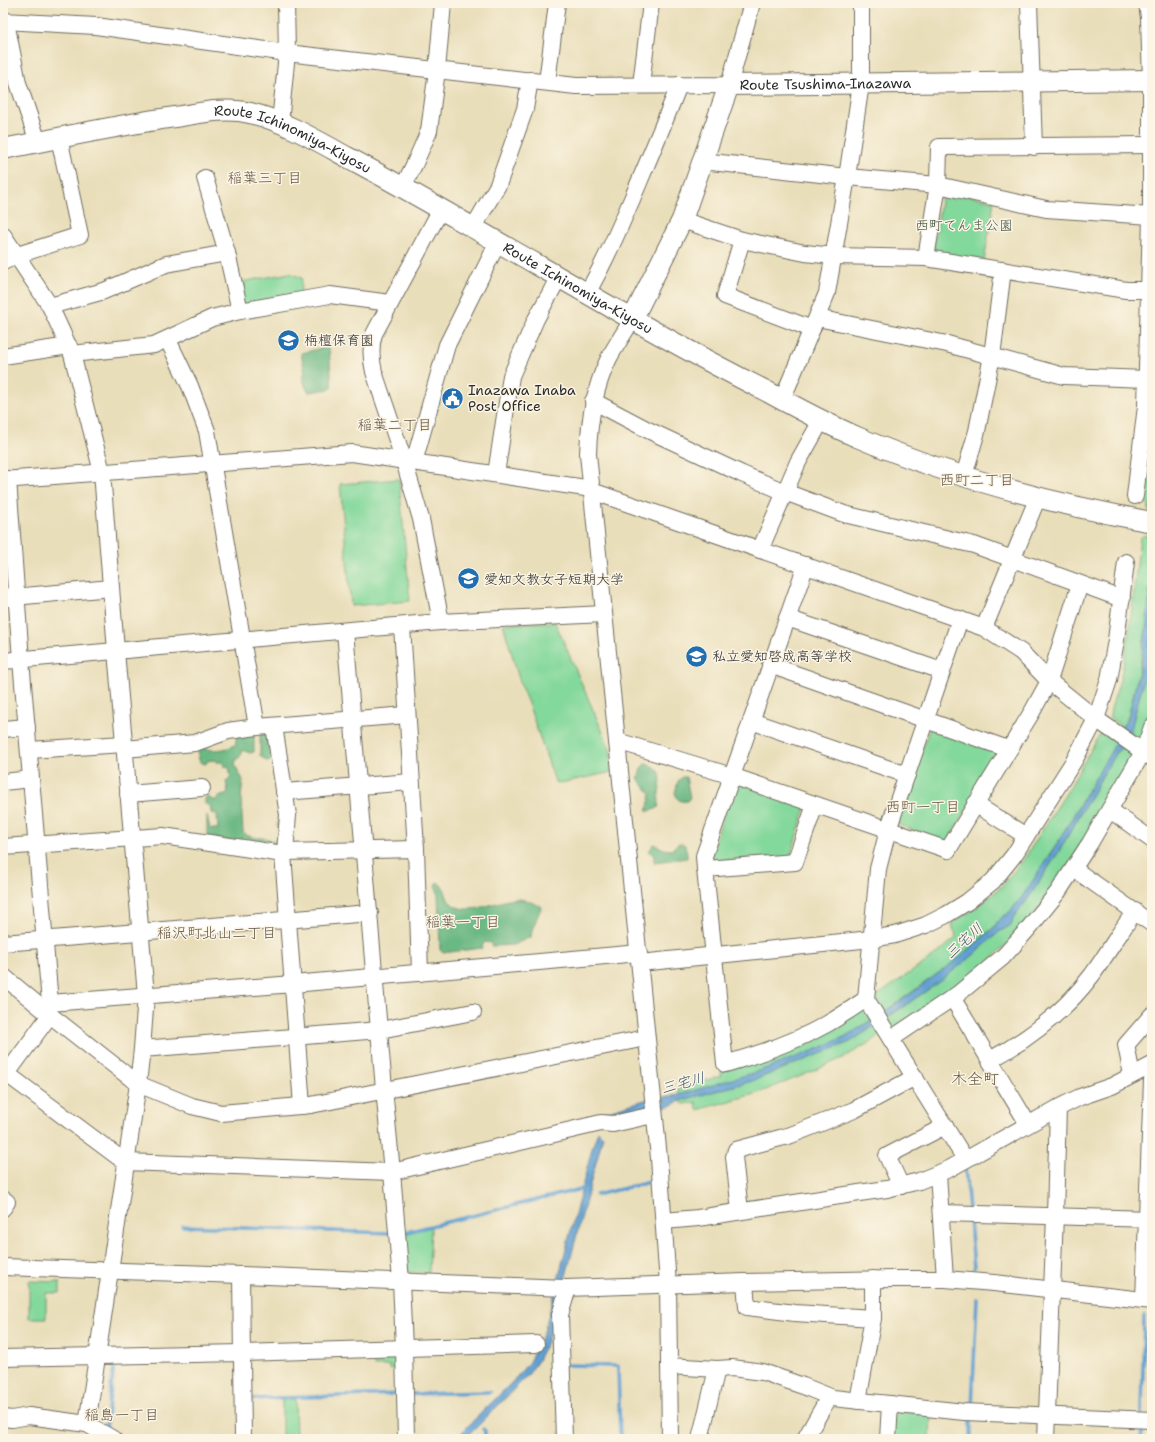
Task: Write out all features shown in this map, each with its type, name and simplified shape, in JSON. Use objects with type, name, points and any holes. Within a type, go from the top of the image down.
[{"type":"main road","name":"Route Tsushima-Inazawa","points":[[633,318],[682,220],[729,85],[1152,80]]},
{"type":"main road","name":"Route Ichinomiya-Kiyosu","points":[[3,149],[148,121],[228,110],[249,112],[315,140],[403,187],[559,278],[633,318],[706,361],[822,421],[886,448],[964,476],[1038,497],[1097,511],[1149,521]]},
{"type":"street","points":[[280,124],[287,53],[286,3]]},
{"type":"street","points":[[403,187],[429,131],[437,70],[443,3]]},
{"type":"street","points":[[547,82],[557,3]]},
{"type":"street","points":[[641,85],[651,3]]},
{"type":"street","points":[[38,142],[18,84],[5,22],[96,26],[287,53],[576,86],[729,85],[752,3]]},
{"type":"street","points":[[782,400],[827,293],[861,84],[861,3]]},
{"type":"street","points":[[1028,3],[1034,147]]},
{"type":"street","points":[[1135,496],[1146,406],[1150,290],[1152,80],[1147,3]]},
{"type":"street","points":[[473,228],[498,185],[525,109],[530,80]]},
{"type":"street","points":[[587,294],[599,273],[617,234],[679,85]]},
{"type":"street","points":[[10,259],[80,235],[59,138]]},
{"type":"street","points":[[926,258],[938,185],[939,147],[1151,145]]},
{"type":"street","points":[[702,162],[938,185],[1046,209],[1151,216]]},
{"type":"street","points":[[205,178],[227,253],[240,310]]},
{"type":"street","points":[[441,209],[390,303],[371,343],[371,359],[374,372],[409,461],[441,622]]},
{"type":"street","points":[[682,220],[742,240],[805,253],[834,256],[926,258],[1126,290],[1150,290]]},
{"type":"street","points":[[3,235],[10,259],[50,306],[70,350],[102,472],[146,995],[138,1084],[125,1162],[87,1424]]},
{"type":"street","points":[[742,240],[725,296],[815,324],[947,344],[1064,376],[1147,379]]},
{"type":"street","points":[[409,461],[447,345],[498,242]]},
{"type":"street","points":[[50,306],[104,291],[166,264],[227,253]]},
{"type":"street","points":[[964,476],[977,431],[992,356],[1003,270]]},
{"type":"street","points":[[496,474],[511,376],[536,319],[559,278]]},
{"type":"street","points":[[3,356],[154,345],[168,340],[212,318],[240,310],[330,295],[390,303]]},
{"type":"street","points":[[633,318],[609,359],[593,401],[589,429],[588,454],[632,885],[653,1115],[659,1158],[668,1285],[670,1439]]},
{"type":"street","points":[[168,340],[190,386],[207,431],[257,727]]},
{"type":"street","points":[[593,401],[654,433],[742,474],[785,492],[844,514],[974,545],[1122,599]]},
{"type":"street","points":[[760,550],[798,462],[822,421]]},
{"type":"street","points":[[653,1115],[613,1124],[601,1123],[392,1172],[125,1162],[4,1075],[49,1010],[45,940],[21,660],[10,597],[6,479],[352,453],[592,490],[984,628],[1021,652],[1049,681],[1102,723],[1144,753]]},
{"type":"street","points":[[984,628],[1038,497]]},
{"type":"street","points":[[49,1010],[146,995],[420,973],[639,958],[714,956],[871,939],[895,935],[926,926],[967,902],[993,881],[1014,855],[1075,759],[1102,723],[1122,599],[1126,562]]},
{"type":"street","points":[[806,565],[704,856],[725,1064],[787,1044],[828,1024],[868,1001]]},
{"type":"street","points":[[617,741],[732,776],[948,850],[1008,749],[1032,712],[1049,681],[1080,584]]},
{"type":"street","points":[[10,597],[111,588]]},
{"type":"street","points":[[3,661],[441,622],[604,614]]},
{"type":"street","points":[[787,618],[942,671]]},
{"type":"street","points":[[960,619],[906,775],[888,830],[878,868],[871,939],[868,1001],[965,1159]]},
{"type":"street","points":[[402,626],[416,848],[420,973]]},
{"type":"street","points":[[345,631],[401,1281],[406,1439]]},
{"type":"street","points":[[770,665],[1008,749]]},
{"type":"street","points":[[29,750],[195,743],[228,731],[257,727],[407,714]]},
{"type":"street","points":[[751,721],[906,775]]},
{"type":"street","points":[[274,726],[288,815],[284,853],[302,1106]]},
{"type":"street","points":[[3,729],[27,727]]},
{"type":"street","points":[[889,1035],[953,998],[1003,957],[1058,892],[1074,868],[1144,753],[1152,727]]},
{"type":"street","points":[[3,782],[31,779]]},
{"type":"street","points":[[284,792],[412,782]]},
{"type":"street","points":[[128,794],[202,788]]},
{"type":"street","points":[[975,804],[1026,836]]},
{"type":"street","points":[[705,869],[795,862],[815,805]]},
{"type":"street","points":[[1110,810],[1152,840]]},
{"type":"street","points":[[3,847],[163,836],[284,853],[416,848]]},
{"type":"street","points":[[1074,868],[1152,924]]},
{"type":"street","points":[[990,1060],[1010,1050],[1033,1034],[1065,1006],[1092,975],[1135,911]]},
{"type":"street","points":[[3,943],[370,913]]},
{"type":"street","points":[[3,976],[49,1010],[138,1084],[192,1106],[221,1113],[302,1106],[646,1038]]},
{"type":"street","points":[[953,998],[1028,1124]]},
{"type":"street","points":[[142,1049],[380,1030],[473,1012]]},
{"type":"street","points":[[1132,1075],[1126,1046],[1152,1015]]},
{"type":"street","points":[[664,1221],[887,1189],[920,1181],[938,1174],[1080,1097],[1112,1086],[1152,1065]]},
{"type":"street","points":[[740,1211],[734,1157],[736,1150],[791,1135],[854,1110],[915,1077]]},
{"type":"street","points":[[3,1267],[563,1288],[745,1282],[945,1279],[994,1283],[1148,1301],[1152,1080]]},
{"type":"street","points":[[1046,1439],[1058,1108]]},
{"type":"street","points":[[901,1186],[887,1156],[945,1126]]},
{"type":"street","points":[[938,1174],[945,1279]]},
{"type":"street","points":[[3,1199],[7,1202],[3,1208]]},
{"type":"street","points":[[941,1213],[1149,1219]]},
{"type":"street","points":[[241,1275],[242,1439]]},
{"type":"street","points":[[858,1401],[873,1318],[873,1279]]},
{"type":"street","points":[[745,1282],[747,1307],[795,1313],[873,1318]]},
{"type":"street","points":[[563,1288],[560,1315],[564,1439]]},
{"type":"street","points":[[3,1358],[241,1353],[536,1344]]},
{"type":"street","points":[[669,1366],[717,1369],[732,1368],[763,1372],[830,1397],[858,1401],[964,1412],[1152,1420]]},
{"type":"street","points":[[700,1439],[717,1369]]},
{"type":"street","points":[[805,1439],[830,1397]]},
{"type":"street","points":[[888,1439],[890,1404]]},
{"type":"street","points":[[3,1418],[12,1419],[29,1416],[87,1424],[113,1439]]},
{"type":"green space","name":"西町てんま公園","points":[[947,191],[994,201],[984,262],[938,255],[933,250],[942,195]]},
{"type":"green space","points":[[290,273],[302,278],[300,296],[241,306],[235,283]]},
{"type":"green space","points":[[327,347],[329,348],[332,387],[330,389],[309,392],[302,376],[305,373],[301,353]]},
{"type":"green space","points":[[1152,438],[1152,512],[1149,511],[1149,505],[1145,500]]},
{"type":"green space","points":[[399,479],[410,601],[351,606],[340,484]]},
{"type":"green space","points":[[1145,535],[1152,536],[1148,612],[1143,650],[1132,703],[1122,727],[1110,718],[1110,715],[1124,663],[1140,538]]},
{"type":"green space","points":[[555,622],[610,749],[612,772],[556,784],[522,689],[503,624]]},
{"type":"green space","points":[[1152,634],[1152,714],[1144,738],[1139,740],[1130,733],[1146,671]]},
{"type":"green space","points":[[933,728],[997,750],[1000,755],[947,842],[896,824],[929,730]]},
{"type":"green space","points":[[268,731],[272,760],[267,761],[260,756],[260,733]]},
{"type":"green space","points":[[1103,733],[1115,741],[1113,748],[1055,847],[1022,897],[1008,914],[1003,916],[994,927],[951,964],[884,1012],[875,997],[933,957],[957,937],[951,924],[980,905],[1002,886],[1024,859],[1068,790],[1100,734]]},
{"type":"green space","points":[[254,735],[254,752],[250,753],[242,750],[242,754],[236,761],[235,765],[243,780],[241,798],[243,832],[252,837],[265,838],[281,842],[280,832],[277,826],[280,809],[282,847],[207,838],[207,815],[210,829],[218,829],[217,814],[211,813],[210,805],[205,804],[205,798],[208,796],[212,800],[217,800],[219,796],[226,795],[228,792],[226,781],[231,778],[229,767],[224,766],[223,762],[217,762],[215,760],[207,761],[206,764],[201,763],[199,760],[198,749],[200,747],[213,750],[227,748],[235,745],[237,736]]},
{"type":"green space","points":[[1123,747],[1134,756],[1051,895],[987,965],[894,1029],[887,1018],[932,987],[971,957],[999,932],[1011,925],[1013,918],[1027,900],[1058,853],[1116,752]]},
{"type":"green space","points":[[645,764],[655,767],[661,778],[658,808],[650,811],[647,811],[651,794],[641,783],[638,777],[642,767]]},
{"type":"green space","points":[[682,777],[686,777],[690,798],[687,801],[679,800],[675,793],[678,781]]},
{"type":"green space","points":[[739,783],[806,807],[790,857],[709,861],[733,785]]},
{"type":"green space","points":[[679,843],[685,845],[687,858],[654,862],[654,856],[649,851],[654,844],[664,849],[671,850]]},
{"type":"green space","points":[[438,882],[444,888],[447,898],[451,903],[466,909],[475,909],[502,901],[519,899],[540,906],[541,908],[532,930],[531,937],[513,945],[492,946],[491,943],[484,942],[482,948],[443,953],[440,950],[438,893],[435,885]]},
{"type":"green space","points":[[860,1011],[866,1011],[871,1020],[826,1046],[764,1070],[679,1095],[678,1088],[721,1076],[721,1072],[752,1062]]},
{"type":"green space","points":[[874,1026],[880,1036],[845,1057],[758,1093],[697,1110],[696,1102],[684,1104],[679,1101],[752,1081],[850,1042]]},
{"type":"green space","points":[[431,1227],[429,1273],[407,1272],[401,1235]]},
{"type":"green space","points":[[29,1281],[60,1282],[60,1293],[46,1293],[46,1318],[29,1318]]},
{"type":"green space","points":[[374,1352],[396,1352],[399,1368],[390,1369],[390,1366],[374,1366]]},
{"type":"green space","points":[[282,1399],[295,1399],[296,1439],[282,1439]]},
{"type":"green space","points":[[895,1410],[931,1413],[930,1439],[891,1439]]},
{"type":"water","points":[[1152,565],[1152,634],[1146,671],[1130,733],[1123,747],[1116,752],[1058,853],[1027,900],[1013,918],[1011,925],[999,932],[971,957],[932,987],[850,1042],[752,1081],[679,1101],[670,1106],[589,1121],[587,1117],[645,1100],[660,1100],[665,1097],[679,1095],[756,1072],[815,1050],[847,1036],[902,1000],[951,964],[994,928],[997,922],[1003,916],[1008,914],[1022,897],[1055,847],[1113,748],[1119,730],[1128,719],[1141,663],[1147,621]]},
{"type":"water","points":[[598,1131],[603,1136],[557,1310],[546,1344],[537,1362],[528,1375],[465,1439],[455,1439],[515,1379],[529,1362],[544,1332]]},
{"type":"waterway","points":[[965,1168],[969,1209]]},
{"type":"waterway","points":[[596,1195],[654,1181]]},
{"type":"waterway","points":[[402,1233],[585,1188]]},
{"type":"waterway","points":[[970,1220],[974,1268]]},
{"type":"waterway","points":[[182,1226],[391,1233]]},
{"type":"waterway","points":[[972,1407],[977,1298]]},
{"type":"waterway","points":[[1142,1414],[1144,1316]]},
{"type":"waterway","points":[[105,1430],[115,1360]]},
{"type":"waterway","points":[[567,1365],[618,1366],[620,1439]]},
{"type":"waterway","points":[[411,1394],[490,1392]]},
{"type":"waterway","points":[[247,1399],[399,1394]]},
{"type":"waterway","points":[[971,1418],[971,1439]]},
{"type":"waterway","points":[[1141,1439],[1142,1425]]},
{"type":"waterway","points":[[483,1429],[485,1431],[485,1439]]},
{"type":"place","name":"栴檀保育園","points":[[289,340]]},
{"type":"place","name":"Inazawa Inaba Post Office","points":[[453,398]]},
{"type":"place","name":"愛知文教女子短期大学","points":[[469,579]]},
{"type":"place","name":"私立愛知啓成高等学校","points":[[696,656]]},
{"type":"district","name":"稲葉三丁目","points":[[265,178]]},
{"type":"district","name":"稲葉二丁目","points":[[395,425]]},
{"type":"district","name":"西町二丁目","points":[[977,480]]},
{"type":"district","name":"西町一丁目","points":[[923,807]]},
{"type":"district","name":"稲葉一丁目","points":[[463,922]]},
{"type":"district","name":"稲沢町北山二丁目","points":[[217,933]]},
{"type":"district","name":"木全町","points":[[975,1078]]},
{"type":"district","name":"稲島一丁目","points":[[122,1415]]},
{"type":"water label","name":"三宅川","points":[[964,941]]},
{"type":"water label","name":"三宅川","points":[[683,1083]]}]
